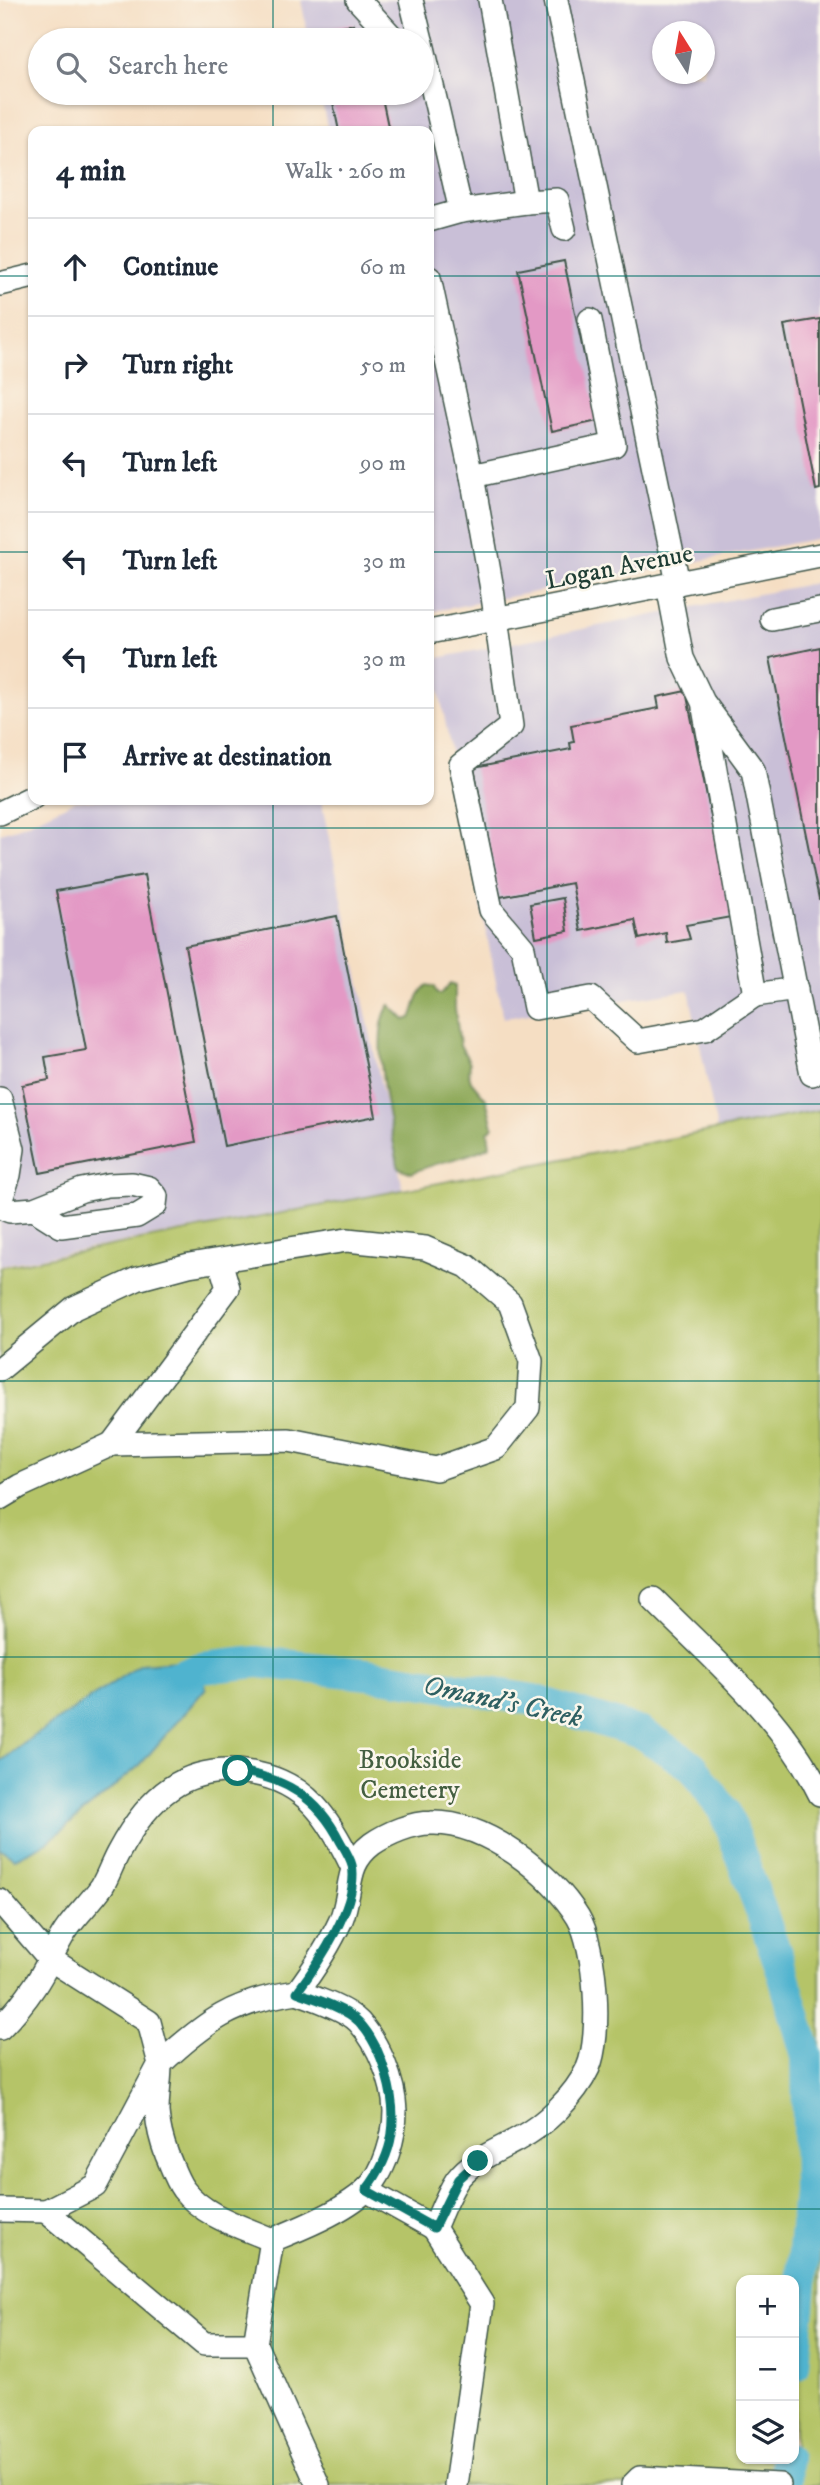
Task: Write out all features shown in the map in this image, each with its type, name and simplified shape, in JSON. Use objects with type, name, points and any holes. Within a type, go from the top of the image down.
[{"type":"street","points":[[358,0],[384,28]]},
{"type":"street","points":[[411,0],[418,28]]},
{"type":"street","points":[[490,0],[526,202]]},
{"type":"street","points":[[556,0],[673,584],[682,659],[703,702],[753,770],[812,1074]]},
{"type":"street","points":[[434,105],[461,211]]},
{"type":"street","points":[[434,219],[461,211],[557,200],[565,229]]},
{"type":"street","points":[[0,284],[28,277]]},
{"type":"street","points":[[434,301],[472,476],[492,589],[511,726],[461,765],[491,910],[523,948],[535,1008],[591,998],[638,1041],[705,1029],[755,995],[796,989]]},
{"type":"street","points":[[472,476],[614,445],[590,320]]},
{"type":"street","name":"Logan Avenue","points":[[434,631],[820,555]]},
{"type":"street","points":[[772,619],[820,610]]},
{"type":"street","points":[[703,702],[755,995]]},
{"type":"street","points":[[0,813],[28,799]]},
{"type":"street","points":[[0,1099],[13,1149],[0,1205],[10,1210],[34,1209]]},
{"type":"street","points":[[0,1369],[74,1308],[137,1279],[189,1265],[347,1240],[425,1248],[467,1265],[510,1303],[531,1361],[528,1408],[496,1448],[436,1469],[289,1440],[112,1444],[20,1486],[0,1498]]},
{"type":"street","points":[[112,1444],[228,1288],[220,1261]]},
{"type":"street","points":[[653,1599],[728,1674],[782,1734],[820,1794]]},
{"type":"street","points":[[0,2028],[36,1986],[66,1930],[103,1884],[119,1852],[151,1802],[189,1777],[211,1772],[238,1771],[262,1775],[286,1784],[318,1808],[335,1830],[352,1866],[350,1889],[330,1944],[297,1992]]},
{"type":"street","points":[[352,1866],[372,1845],[399,1830],[432,1823],[463,1828],[491,1839],[550,1880],[567,1900],[580,1920],[595,1980],[594,2041],[588,2068],[564,2103],[538,2127],[478,2161],[458,2179],[434,2228]]},
{"type":"street","points":[[0,1901],[50,1959],[149,2022],[160,2064],[157,2112],[169,2159],[183,2189],[214,2214],[272,2240],[303,2228],[366,2190],[379,2173],[394,2126],[395,2109],[384,2066],[375,2045],[358,2021],[297,1992],[260,1998],[238,2006],[191,2036],[160,2064],[95,2186],[46,2211],[0,2210]]},
{"type":"street","points":[[366,2190],[434,2228],[482,2304],[456,2485]]},
{"type":"street","points":[[46,2211],[204,2344],[255,2344]]},
{"type":"street","points":[[272,2240],[255,2344],[318,2485]]},
{"type":"street","points":[[633,2485],[640,2478],[771,2484]]},
{"type":"shaded area","points":[[301,0],[820,0],[820,538],[434,611],[434,126],[327,126],[323,105],[434,105],[434,28],[307,28]]},
{"type":"shaded area","points":[[820,582],[820,1109],[717,1130],[689,990],[503,1018],[434,659]]},
{"type":"shaded area","points":[[66,805],[322,805],[403,1189],[0,1265],[0,833],[20,827]]},
{"type":"green space","points":[[450,984],[455,986],[460,1045],[470,1063],[471,1081],[486,1099],[493,1127],[488,1132],[490,1146],[412,1173],[399,1168],[391,1129],[381,1058],[383,1018],[390,1005],[405,1020],[411,1018],[418,997],[427,985],[434,987],[437,994],[441,994]]},
{"type":"green space","name":"Brookside Cemetery","points":[[820,1110],[820,2485],[0,2485],[0,1267]]},
{"type":"water","points":[[189,1660],[201,1668],[206,1688],[140,1765],[48,1842],[15,1858],[0,1849],[0,1762],[141,1664]]},
{"type":"building","points":[[353,24],[354,28],[330,28]]},
{"type":"building","points":[[334,105],[384,105],[388,126],[338,126]]},
{"type":"building","points":[[564,261],[598,421],[552,431],[518,270]]},
{"type":"building","points":[[820,319],[820,489],[816,490],[784,325]]},
{"type":"building","points":[[820,647],[820,899],[819,899],[770,658]]},
{"type":"building","points":[[686,691],[731,917],[686,925],[690,939],[667,943],[666,933],[639,939],[635,920],[581,931],[572,883],[500,897],[474,768],[571,749],[570,743],[574,742],[571,725],[659,708],[657,697]]},
{"type":"building","points":[[144,875],[196,1142],[40,1173],[22,1085],[49,1080],[45,1057],[86,1050],[56,891]]},
{"type":"building","points":[[563,898],[568,931],[536,937],[530,904]]},
{"type":"building","points":[[337,916],[376,1116],[224,1146],[185,946]]},
{"type":"waterway","name":"Omand's Creek","points":[[163,1687],[172,1678],[201,1668],[258,1662],[367,1674],[534,1700],[641,1733],[692,1766],[726,1814],[782,1970],[807,2056],[809,2192],[796,2338]]},
{"type":"waterway","name":"Omand's Creek","points":[[785,2485],[786,2464]]},
{"type":"route","points":[[238,1771],[262,1775],[286,1784],[303,1795],[318,1808],[335,1830],[352,1866],[350,1889],[330,1944],[297,1992],[358,2021],[375,2045],[384,2066],[395,2109],[394,2126],[379,2173],[366,2190],[434,2228],[458,2179],[478,2161]]}]
